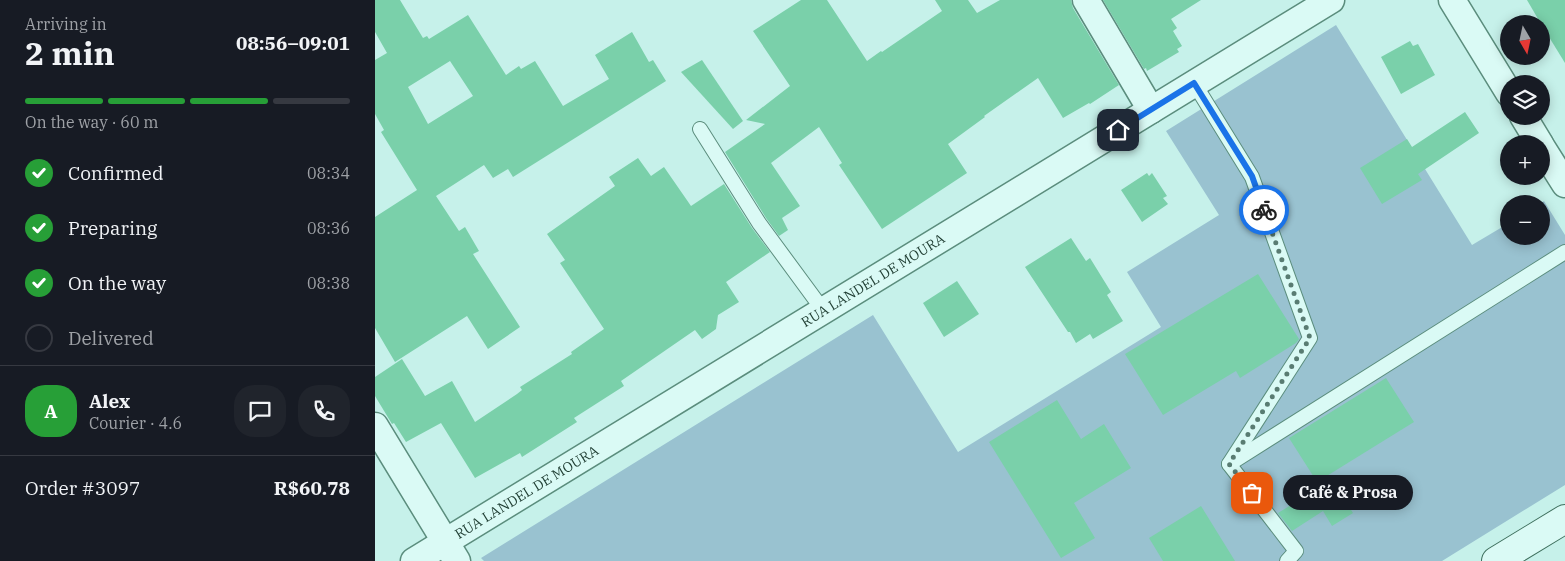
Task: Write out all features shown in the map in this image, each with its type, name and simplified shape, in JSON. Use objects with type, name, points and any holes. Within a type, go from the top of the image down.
[{"type":"street","points":[[1086,0],[1151,110]]},
{"type":"street","name":"RUA LANDEL DE MOURA","points":[[414,561],[451,551],[823,310],[1331,0]]},
{"type":"street","points":[[1452,0],[1500,78]]},
{"type":"street","points":[[1550,160],[1565,184]]},
{"type":"street","points":[[375,426],[451,551]]},
{"type":"street","points":[[1496,561],[1565,519]]},
{"type":"lane","points":[[1194,83],[1252,176],[1310,338],[1229,464]]},
{"type":"lane","points":[[700,129],[759,223],[823,310]]},
{"type":"lane","points":[[1229,464],[1565,252]]},
{"type":"lane","points":[[1229,464],[1296,551],[1287,561]]},
{"type":"shaded area","points":[[1336,25],[1472,245],[1500,228],[1500,245],[1550,245],[1550,211],[1565,235],[1565,485],[1442,561],[484,561],[481,558],[873,315],[958,452],[1161,327],[1127,272],[1219,215],[1166,131]]},
{"type":"building","points":[[375,0],[400,0],[423,38],[427,36],[429,39],[468,15],[506,75],[519,66],[521,69],[535,61],[563,106],[609,79],[595,55],[632,32],[649,62],[653,60],[666,81],[513,177],[508,169],[493,178],[484,165],[436,196],[459,231],[465,227],[479,251],[473,254],[520,327],[488,349],[467,316],[395,362],[375,328],[375,217],[417,190],[381,132],[384,130],[375,114],[375,60],[387,53],[375,32]],"holes":[[[450,61],[473,96],[428,124],[408,87]]]},
{"type":"building","points":[[801,0],[827,0],[867,61],[942,11],[935,0],[968,0],[977,13],[1000,0],[1071,0],[1073,8],[1119,85],[1090,104],[1063,118],[1038,78],[948,144],[967,173],[882,229],[839,165],[842,163],[819,127],[771,163],[800,206],[782,218],[788,230],[779,236],[725,152],[765,124],[746,120],[790,86],[753,31]]},
{"type":"building","points":[[1103,0],[1201,0],[1171,19],[1177,28],[1173,31],[1182,46],[1177,49],[1179,52],[1147,71]]},
{"type":"building","points":[[1527,0],[1565,0],[1565,63],[1550,39],[1550,15],[1536,15]]},
{"type":"building","points":[[1410,41],[1413,46],[1418,44],[1435,75],[1401,94],[1381,57]]},
{"type":"building","points":[[702,60],[743,121],[733,129],[681,72]]},
{"type":"building","points":[[1465,112],[1479,133],[1418,174],[1422,180],[1382,204],[1360,168],[1407,139],[1412,147]]},
{"type":"building","points":[[638,158],[651,176],[664,167],[691,206],[724,184],[770,252],[726,282],[739,302],[718,315],[716,329],[702,339],[695,330],[621,381],[624,386],[574,418],[577,422],[522,457],[520,453],[475,478],[441,423],[406,442],[394,423],[392,424],[375,396],[375,377],[402,359],[425,396],[452,381],[475,422],[517,394],[522,390],[520,387],[572,354],[571,352],[604,329],[560,263],[565,260],[547,234],[615,186],[609,177]]},
{"type":"building","points":[[1147,173],[1149,176],[1152,173],[1167,196],[1163,198],[1168,204],[1142,222],[1121,190]]},
{"type":"building","points":[[1071,238],[1086,261],[1090,258],[1111,292],[1107,295],[1123,321],[1093,339],[1090,334],[1076,343],[1025,267]]},
{"type":"building","points":[[1258,274],[1299,339],[1296,343],[1240,378],[1236,371],[1163,415],[1125,354]]},
{"type":"building","points":[[957,281],[979,314],[944,337],[923,303]]},
{"type":"building","points":[[1386,378],[1414,422],[1317,482],[1289,438]]},
{"type":"building","points":[[1057,400],[1081,439],[1104,424],[1131,468],[1074,503],[1095,538],[1061,558],[989,442]]},
{"type":"building","points":[[1332,480],[1353,513],[1332,526],[1323,511],[1292,531],[1278,513]]},
{"type":"building","points":[[1201,506],[1235,561],[1163,561],[1149,538]]},
{"type":"way so far","points":[[1252,493],[1229,464],[1310,338],[1264,210]]},
{"type":"place","name":"Café & Prosa","points":[[1252,493]]},
{"type":"route","points":[[1118,130],[1194,83],[1252,176],[1264,210]]}]
